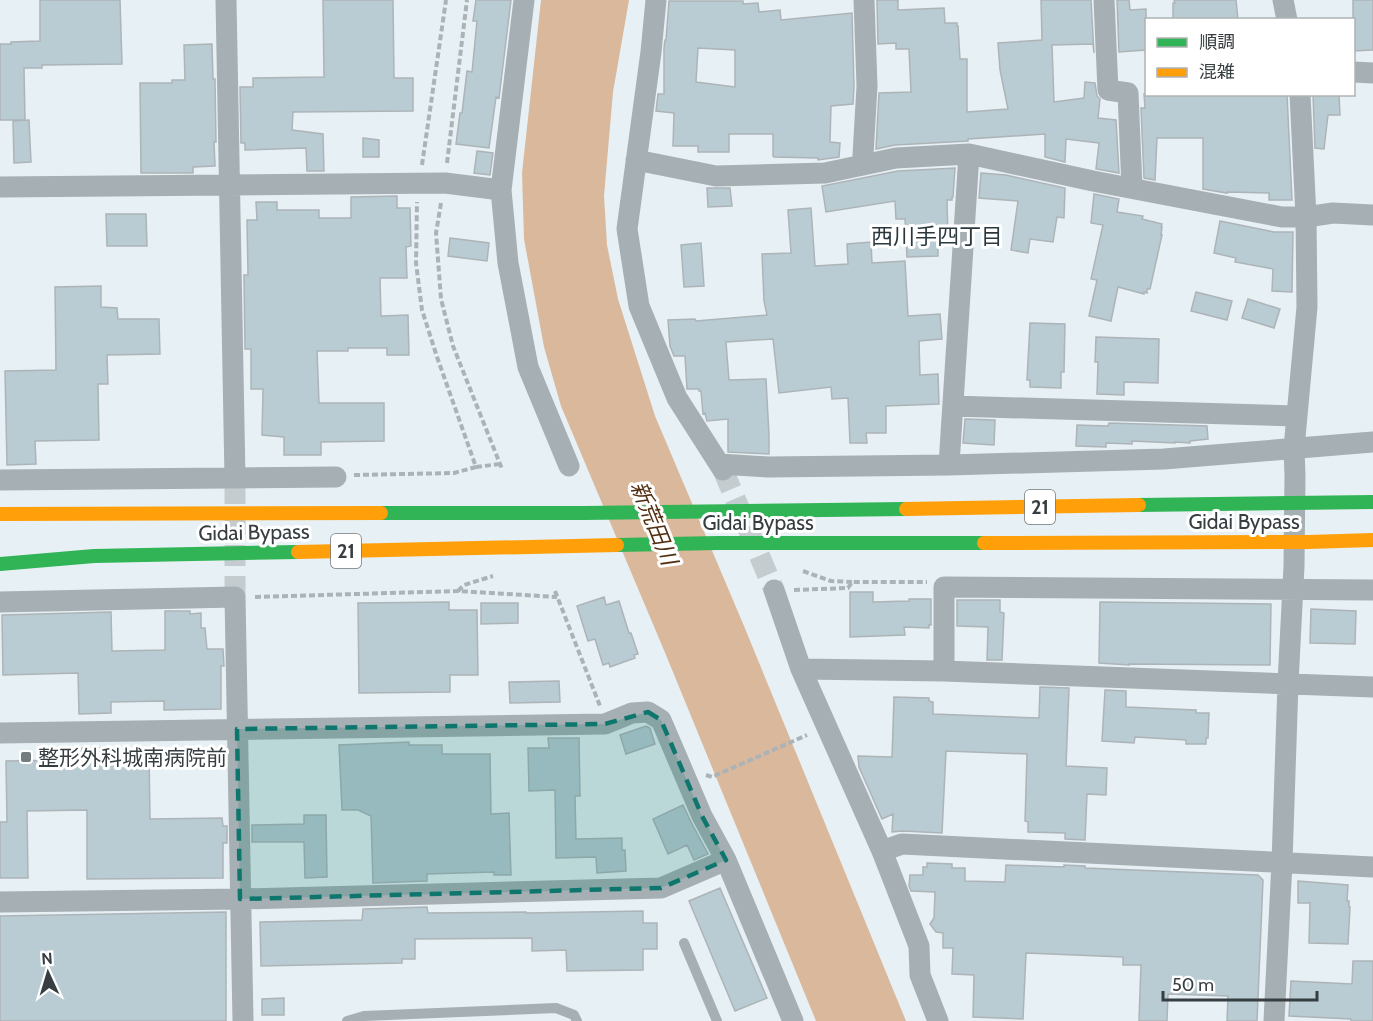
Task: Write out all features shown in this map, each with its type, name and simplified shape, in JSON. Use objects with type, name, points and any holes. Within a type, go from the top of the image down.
[{"type":"highway","name":"21","points":[[1306,503],[1348,488]]},
{"type":"highway","name":"Gidai Bypass","points":[[0,514],[548,514],[1373,502]]},
{"type":"highway","name":"Gidai Bypass","points":[[0,564],[94,556],[718,543],[1373,540]]},
{"type":"highway","name":"21","points":[[1308,542],[1353,554]]},
{"type":"street","points":[[226,0],[235,478]]},
{"type":"street","points":[[524,0],[501,190],[508,263],[528,367],[568,466]]},
{"type":"street","points":[[656,0],[627,229],[639,306],[676,398],[721,467],[949,465],[1164,459],[1373,442]]},
{"type":"street","points":[[864,0],[867,86],[863,155],[866,164]]},
{"type":"street","points":[[1104,0],[1108,90],[1128,93],[1132,188]]},
{"type":"street","points":[[1283,0],[1287,18]]},
{"type":"street","points":[[1355,72],[1373,73]]},
{"type":"street","points":[[1274,1021],[1293,589],[1296,476],[1294,448],[1307,307],[1306,217],[1300,96]]},
{"type":"street","points":[[636,160],[716,176],[825,173],[896,158],[969,154],[1282,217],[1306,217],[1333,213],[1373,215]]},
{"type":"street","points":[[949,465],[969,154]]},
{"type":"street","points":[[0,188],[445,183],[501,190]]},
{"type":"street","points":[[953,406],[1297,416]]},
{"type":"street","points":[[0,480],[336,477]]},
{"type":"street","points":[[944,670],[944,587],[1373,590]]},
{"type":"street","points":[[775,592],[801,669],[882,851],[918,946],[920,975],[938,1021]]},
{"type":"street","points":[[0,602],[235,597],[243,1021]]},
{"type":"street","points":[[801,669],[944,670],[1373,687]]},
{"type":"street","points":[[0,732],[605,724],[632,713],[648,712],[661,720],[702,816],[726,861],[794,1021]]},
{"type":"street","points":[[882,851],[902,844],[1373,867]]},
{"type":"street","points":[[0,902],[240,899],[662,888],[726,861]]},
{"type":"lane","points":[[684,943],[717,1021]]},
{"type":"lane","points":[[347,1021],[364,1016],[556,1008],[574,1015],[577,1021]]},
{"type":"path","points":[[446,0],[419,183],[416,263],[422,310],[477,466]]},
{"type":"path","points":[[467,0],[445,183],[436,233],[441,299],[453,346],[502,469]]},
{"type":"path","points":[[336,477],[454,473],[477,466],[500,464]]},
{"type":"path","points":[[831,581],[936,582],[944,587]]},
{"type":"path","points":[[775,592],[848,588],[852,582]]},
{"type":"path","points":[[458,591],[464,585]]},
{"type":"path","points":[[235,597],[458,591],[557,597]]},
{"type":"path","points":[[555,591],[600,703],[605,724]]},
{"type":"path","points":[[712,777],[807,735]]},
{"type":"highlighted area","points":[[648,712],[661,720],[702,816],[726,860],[661,888],[240,899],[237,729],[605,724]]},
{"type":"water","name":"新荒田川","points":[[541,0],[629,0],[613,92],[604,196],[607,245],[618,299],[655,416],[906,1021],[816,1021],[561,406],[544,347],[524,239],[522,173]]},
{"type":"building","points":[[40,0],[120,0],[122,64],[42,65],[42,68],[24,68],[25,120],[0,120],[0,44],[40,41]]},
{"type":"building","points":[[323,0],[393,0],[394,78],[413,78],[413,111],[293,112],[292,130],[323,134],[324,171],[307,171],[306,148],[245,150],[245,143],[241,143],[240,87],[253,87],[253,78],[324,77]]},
{"type":"building","points":[[476,0],[511,0],[499,98],[496,97],[489,148],[456,144],[467,71],[472,72],[477,21],[473,21]]},
{"type":"building","points":[[877,0],[898,0],[898,10],[944,8],[945,23],[957,23],[960,59],[967,59],[967,112],[1008,109],[1000,70],[998,43],[1042,40],[1041,0],[1091,0],[1094,53],[1093,44],[1052,45],[1054,102],[1084,98],[1085,82],[1095,83],[1097,96],[1100,99],[1098,118],[1116,120],[1119,173],[1096,169],[1099,143],[1066,139],[1065,162],[1045,157],[1045,134],[895,145],[876,149],[879,93],[911,92],[909,49],[896,49],[896,43],[878,44]]},
{"type":"building","points":[[1117,0],[1129,0],[1130,10],[1146,9],[1145,50],[1119,52]]},
{"type":"building","points":[[1174,0],[1236,0],[1238,18],[1173,18],[1173,3],[1175,3]]},
{"type":"building","points":[[1353,0],[1373,0],[1373,50],[1355,51],[1355,18],[1353,18]]},
{"type":"building","points":[[669,1],[758,3],[759,12],[780,10],[781,20],[852,13],[853,104],[831,106],[830,142],[840,143],[839,157],[818,160],[818,158],[774,157],[773,134],[729,134],[729,152],[698,152],[698,146],[673,146],[674,113],[656,111],[658,94],[664,94]],"holes":[[[698,48],[735,50],[735,87],[696,82]]]},
{"type":"building","points":[[212,44],[213,79],[215,79],[215,166],[193,167],[193,173],[141,173],[140,83],[172,83],[172,80],[185,80],[184,45]]},
{"type":"building","points":[[1144,94],[1145,96],[1287,96],[1292,200],[1269,200],[1269,193],[1227,193],[1203,189],[1203,138],[1157,138],[1155,180],[1144,178],[1141,108],[1145,108]]},
{"type":"building","points":[[1313,96],[1339,96],[1340,115],[1328,115],[1324,149],[1315,148]]},
{"type":"building","points":[[29,120],[31,162],[14,163],[13,121]]},
{"type":"building","points":[[363,138],[379,140],[379,157],[363,157]]},
{"type":"building","points":[[477,151],[493,153],[490,175],[474,173]]},
{"type":"building","points":[[955,168],[953,197],[952,200],[947,200],[948,239],[938,239],[938,256],[907,257],[905,219],[896,219],[895,201],[826,212],[822,186],[898,171]]},
{"type":"building","points":[[981,173],[1006,175],[1065,188],[1064,218],[1057,217],[1053,242],[1030,239],[1028,253],[1011,250],[1018,201],[979,198]]},
{"type":"building","points":[[707,188],[730,188],[732,206],[708,207]]},
{"type":"building","points":[[1094,194],[1119,199],[1117,212],[1143,216],[1142,219],[1162,224],[1162,235],[1150,289],[1147,289],[1147,293],[1144,292],[1144,294],[1118,287],[1111,321],[1089,316],[1097,280],[1091,279],[1103,225],[1091,223]]},
{"type":"building","points":[[397,196],[397,208],[410,208],[411,246],[406,247],[407,278],[380,278],[381,316],[408,315],[409,355],[387,355],[387,348],[317,351],[319,403],[384,403],[384,441],[321,442],[321,455],[284,455],[284,437],[262,435],[263,389],[251,389],[251,349],[245,349],[244,275],[248,275],[247,220],[257,220],[256,202],[277,202],[277,210],[319,210],[319,218],[351,218],[351,197]]},
{"type":"building","points":[[811,208],[815,266],[848,264],[847,244],[871,242],[872,263],[905,261],[908,316],[940,314],[942,339],[919,341],[920,375],[938,374],[939,404],[886,406],[886,433],[866,433],[867,443],[850,443],[848,398],[832,399],[831,387],[779,393],[773,339],[726,342],[729,380],[766,379],[769,435],[769,454],[728,452],[728,419],[707,421],[705,413],[703,414],[701,391],[687,389],[685,356],[674,356],[670,346],[668,320],[695,319],[696,321],[767,315],[764,301],[762,254],[791,253],[788,210]]},
{"type":"building","points":[[106,214],[146,214],[147,246],[107,246]]},
{"type":"building","points":[[1220,221],[1274,232],[1293,232],[1292,292],[1272,291],[1273,269],[1235,262],[1236,258],[1214,253]]},
{"type":"building","points":[[450,238],[489,243],[487,261],[448,256]]},
{"type":"building","points":[[701,243],[704,286],[684,287],[681,245]]},
{"type":"building","points":[[101,286],[101,307],[117,308],[118,319],[159,319],[160,354],[107,355],[108,384],[98,384],[99,440],[35,441],[36,464],[7,465],[5,371],[56,370],[55,287]]},
{"type":"building","points":[[1196,292],[1232,301],[1227,320],[1191,311]]},
{"type":"building","points":[[1248,299],[1280,309],[1274,328],[1242,318]]},
{"type":"building","points":[[1030,323],[1065,324],[1064,372],[1061,372],[1061,388],[1030,387],[1030,380],[1027,380]]},
{"type":"building","points":[[1096,337],[1159,339],[1158,383],[1124,382],[1124,395],[1097,394]]},
{"type":"building","points":[[965,419],[995,420],[994,445],[963,443]]},
{"type":"building","points":[[1109,423],[1207,426],[1208,439],[1190,441],[1190,443],[1132,441],[1132,444],[1106,443],[1106,447],[1076,446],[1077,425],[1108,426]]},
{"type":"building","points":[[850,592],[873,592],[873,602],[931,599],[931,625],[929,628],[904,627],[905,635],[850,637]]},
{"type":"building","points":[[604,597],[606,605],[619,601],[638,654],[634,655],[635,658],[610,667],[609,663],[603,665],[595,639],[588,641],[577,606]]},
{"type":"building","points":[[957,600],[1000,600],[1000,612],[1004,613],[1002,660],[987,660],[988,627],[957,626]]},
{"type":"building","points":[[449,602],[449,610],[477,610],[478,675],[450,675],[450,692],[359,693],[358,603]]},
{"type":"building","points":[[1100,602],[1271,604],[1270,665],[1099,663]]},
{"type":"building","points":[[481,603],[518,603],[518,623],[481,624]]},
{"type":"building","points":[[1311,609],[1356,611],[1355,644],[1310,643]]},
{"type":"building","points":[[165,611],[201,613],[201,628],[205,628],[207,649],[223,649],[221,709],[164,710],[164,701],[111,702],[111,713],[79,714],[78,673],[3,675],[2,615],[111,612],[112,651],[165,650]]},
{"type":"building","points":[[559,681],[560,702],[510,703],[509,682]]},
{"type":"building","points":[[1040,687],[1069,688],[1066,766],[1107,768],[1106,795],[1087,794],[1085,840],[1065,839],[1065,833],[1028,832],[1028,822],[1025,821],[1027,754],[946,751],[942,833],[892,832],[893,814],[882,819],[859,767],[858,756],[892,757],[894,697],[929,698],[929,701],[933,702],[933,714],[1039,718]]},
{"type":"building","points":[[1105,690],[1126,691],[1126,707],[1196,710],[1196,713],[1209,713],[1206,744],[1186,744],[1186,740],[1135,737],[1134,743],[1102,741]]},
{"type":"building","points":[[646,726],[650,728],[655,744],[626,754],[620,735]]},
{"type":"building","points":[[548,738],[579,738],[580,796],[575,796],[576,839],[622,838],[626,871],[597,873],[596,857],[556,858],[555,790],[529,791],[528,748],[549,748]]},
{"type":"building","points":[[409,742],[409,745],[442,745],[442,754],[490,754],[491,814],[509,813],[511,875],[494,875],[494,872],[427,874],[427,881],[373,883],[371,816],[358,810],[342,810],[339,745]]},
{"type":"building","points":[[66,748],[102,748],[102,754],[149,753],[150,819],[222,818],[223,826],[227,826],[227,843],[223,843],[223,878],[87,879],[87,810],[27,811],[28,878],[0,878],[0,822],[7,822],[6,761],[66,760]]},
{"type":"building","points":[[683,805],[708,854],[694,860],[687,845],[668,854],[653,819]]},
{"type":"building","points":[[304,815],[326,815],[327,877],[305,878],[304,842],[252,842],[252,825],[304,824]]},
{"type":"building","points":[[927,863],[952,864],[952,868],[965,868],[965,881],[1005,882],[1006,865],[1064,867],[1064,865],[1085,866],[1085,868],[1258,875],[1263,880],[1257,1021],[1227,1021],[1228,996],[1168,994],[1167,1021],[1139,1021],[1141,965],[1123,965],[1123,957],[1026,953],[1023,1019],[973,1017],[974,975],[952,974],[953,948],[943,948],[943,933],[936,932],[930,924],[934,918],[935,892],[911,891],[909,886],[910,875],[923,875],[923,867],[927,867]]},
{"type":"building","points":[[1298,881],[1348,885],[1347,901],[1350,907],[1348,944],[1309,943],[1310,903],[1298,903]]},
{"type":"building","points":[[720,888],[767,998],[735,1011],[689,901]]},
{"type":"building","points":[[427,907],[428,913],[643,911],[643,923],[657,923],[657,949],[643,949],[643,970],[567,971],[566,950],[532,951],[532,938],[415,939],[415,959],[402,959],[402,963],[261,966],[260,922],[362,920],[363,909]]},
{"type":"building","points":[[226,912],[226,1021],[0,1021],[0,916]]},
{"type":"building","points":[[1353,961],[1373,961],[1373,1021],[1289,1016],[1291,981],[1352,984]]},
{"type":"building","points":[[284,998],[284,1015],[262,1015],[262,999]]},
{"type":"tunnel","points":[[723,470],[774,590]]},
{"type":"tunnel","points":[[235,478],[235,597]]},
{"type":"traffic: fast","points":[[1139,505],[1373,502]]},
{"type":"traffic: fast","points":[[381,513],[906,509]]},
{"type":"traffic: fast","points":[[617,545],[984,543]]},
{"type":"traffic: fast","points":[[0,564],[94,556],[298,552]]},
{"type":"traffic: slow","points":[[906,509],[1139,505]]},
{"type":"traffic: slow","points":[[0,514],[381,513]]},
{"type":"traffic: slow","points":[[984,543],[1373,540]]},
{"type":"traffic: slow","points":[[298,552],[617,545]]},
{"type":"place","name":"整形外科城南病院前","points":[[26,757]]},
{"type":"district","name":"西川手四丁目","points":[[937,236]]}]
